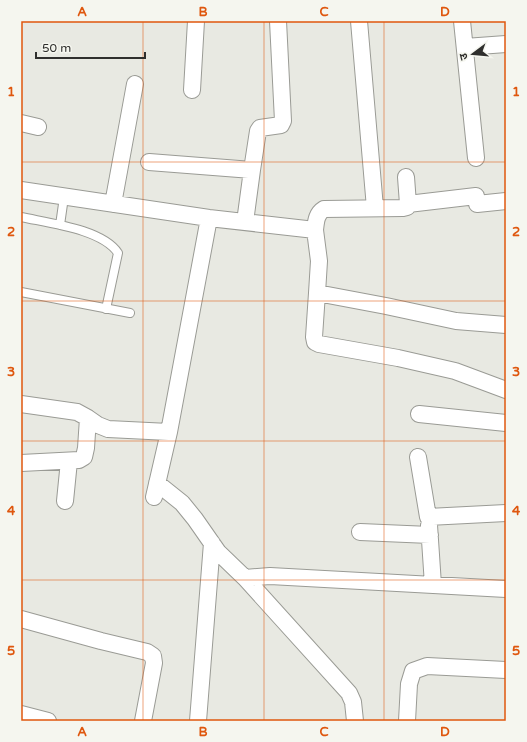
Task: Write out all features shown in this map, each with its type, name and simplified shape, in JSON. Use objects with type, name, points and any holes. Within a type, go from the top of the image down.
[{"type":"street","points":[[192,90],[196,21]]},
{"type":"street","points":[[245,222],[258,131],[260,128],[281,125],[283,121],[278,21]]},
{"type":"street","points":[[360,21],[375,208]]},
{"type":"street","points":[[462,21],[476,158]]},
{"type":"street","points":[[465,47],[506,44]]},
{"type":"street","points":[[113,204],[135,84]]},
{"type":"street","points":[[21,123],[38,127]]},
{"type":"street","points":[[148,162],[252,170]]},
{"type":"street","points":[[406,177],[408,204]]},
{"type":"street","points":[[21,190],[209,218],[315,230]]},
{"type":"street","points":[[506,201],[477,200],[408,204],[407,207],[402,208],[324,210],[319,212],[315,230],[319,261],[314,337],[315,342],[319,344],[398,358],[455,371],[506,390]]},
{"type":"street","points":[[209,218],[169,432],[155,490],[182,503],[218,552],[245,578],[349,693],[354,702],[355,721]]},
{"type":"street","points":[[318,293],[456,321],[506,325]]},
{"type":"street","points":[[21,404],[76,412],[108,429],[169,432]]},
{"type":"street","points":[[419,414],[506,423]]},
{"type":"street","points":[[21,463],[69,461],[79,460],[84,457],[88,418]]},
{"type":"street","points":[[418,457],[428,517],[433,585]]},
{"type":"street","points":[[65,501],[69,461]]},
{"type":"street","points":[[428,517],[506,513]]},
{"type":"street","points":[[360,532],[430,535]]},
{"type":"street","points":[[198,721],[212,543]]},
{"type":"street","points":[[245,578],[270,576],[506,590]]},
{"type":"street","points":[[21,619],[147,652],[153,656],[154,664],[143,721]]},
{"type":"street","points":[[407,721],[409,684],[413,671],[427,666],[506,670]]},
{"type":"street","points":[[21,714],[48,721]]},
{"type":"lane","points":[[60,225],[64,197]]},
{"type":"lane","points":[[21,217],[77,228],[114,246],[118,253],[106,309]]},
{"type":"lane","points":[[21,292],[130,313]]}]
